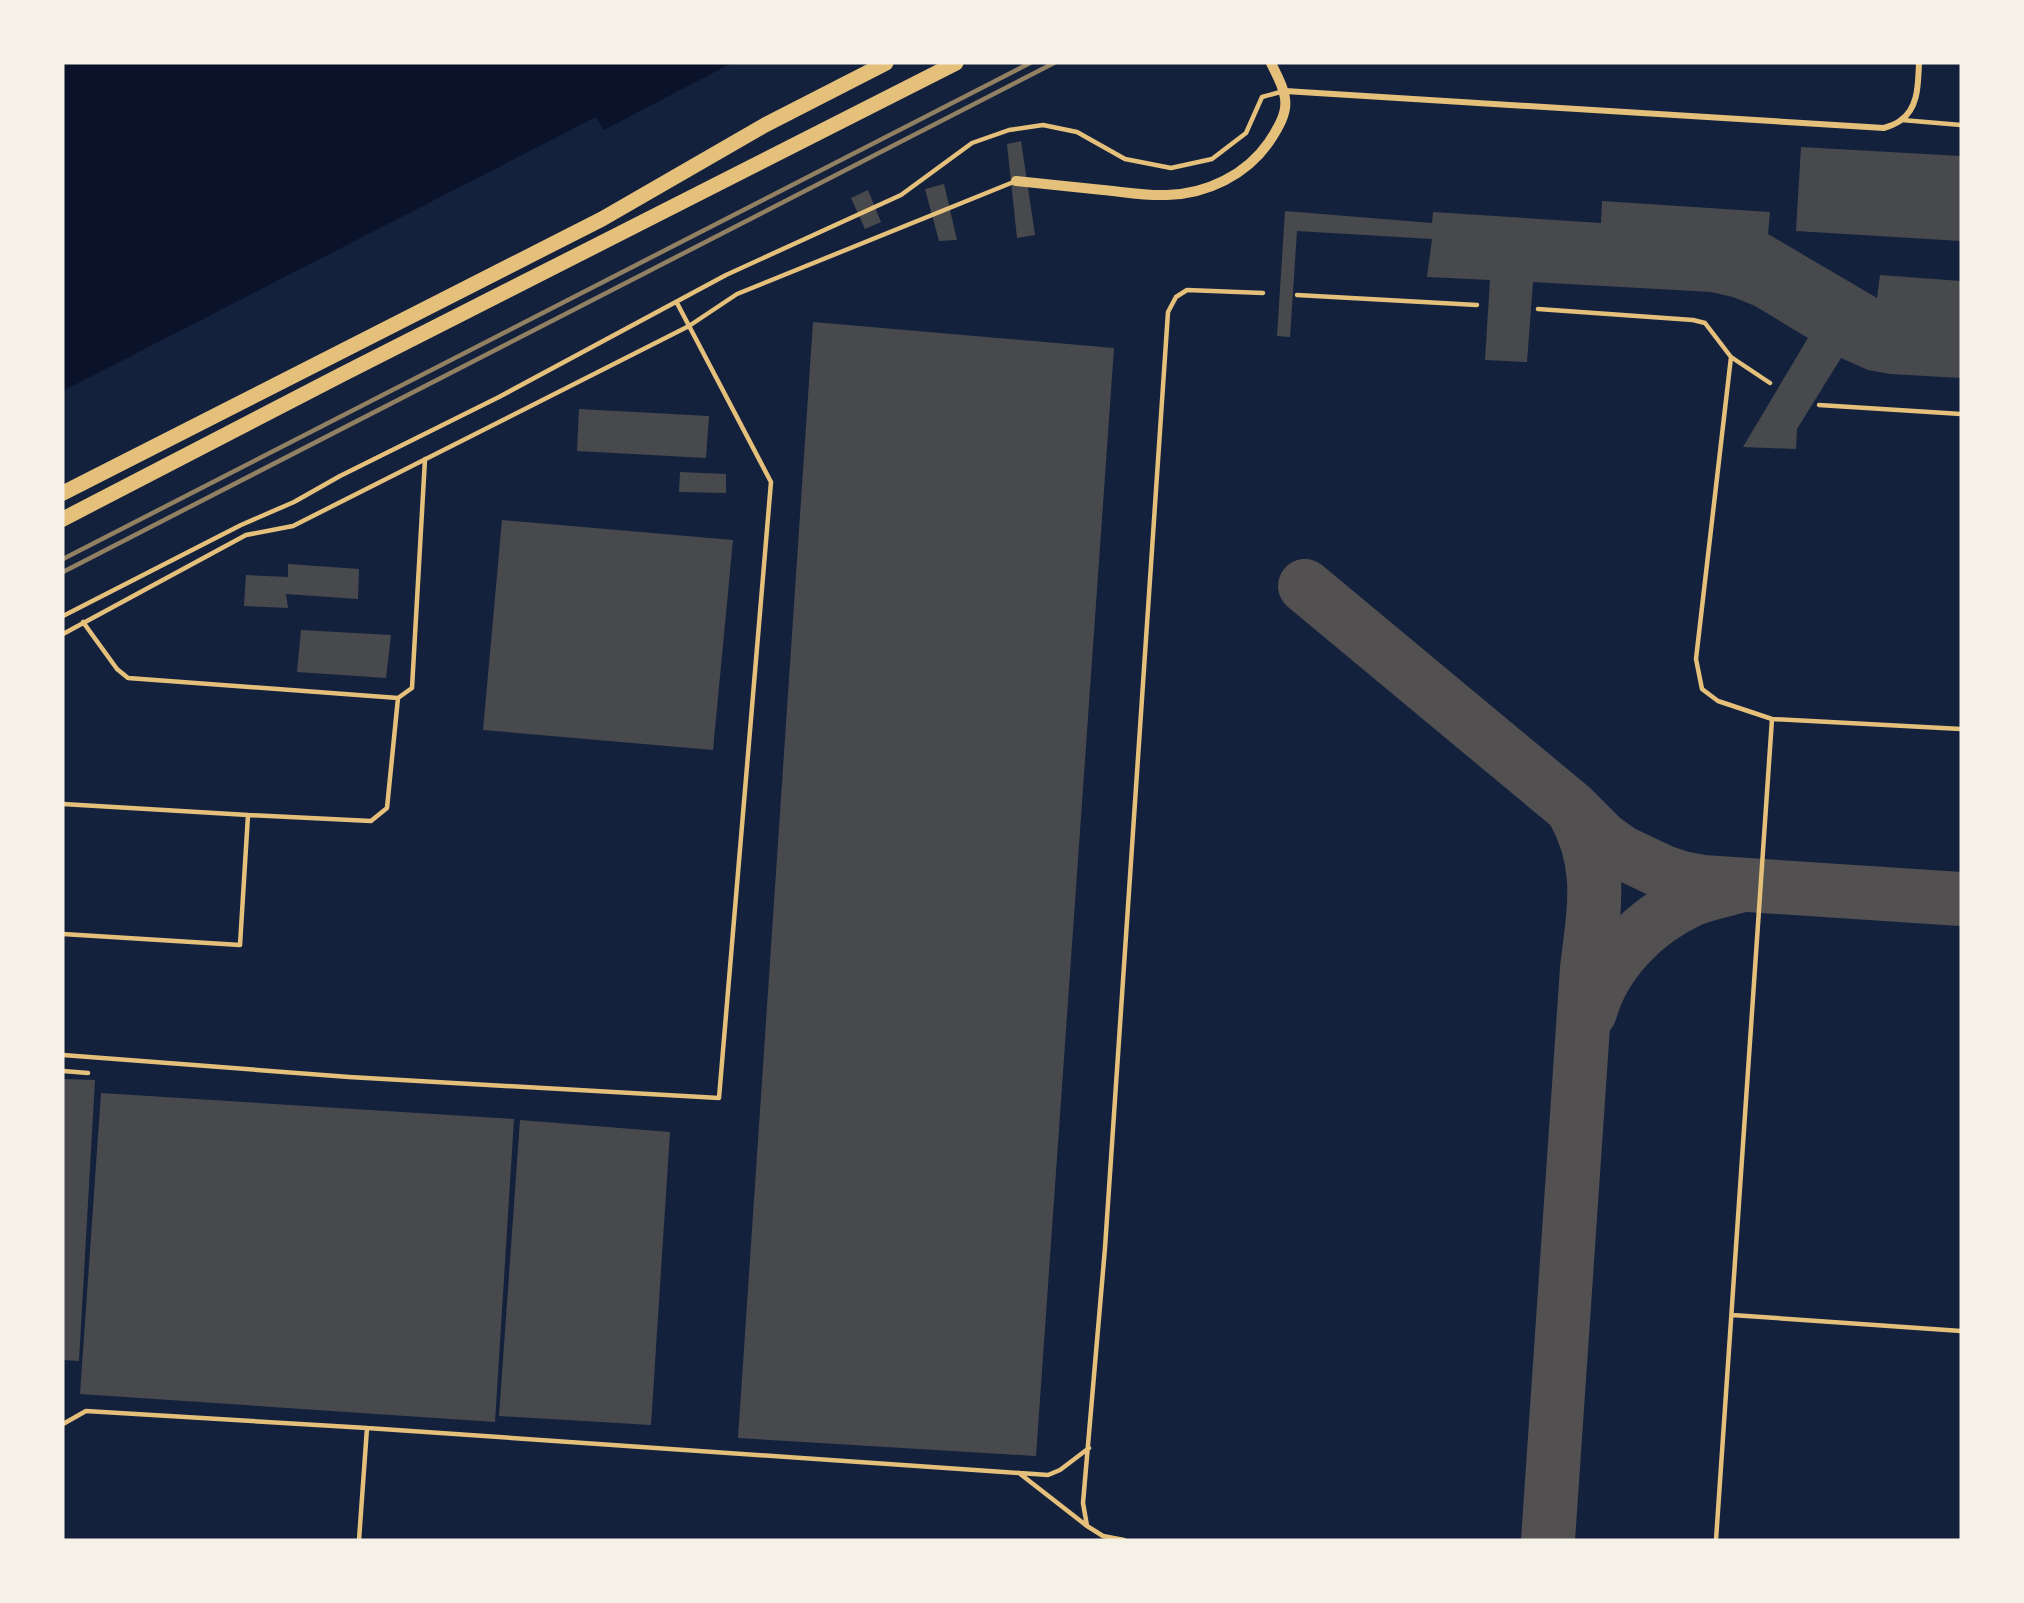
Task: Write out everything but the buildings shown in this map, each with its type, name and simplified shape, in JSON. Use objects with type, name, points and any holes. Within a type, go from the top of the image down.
[{"type":"main road","points":[[63,493],[602,219],[765,125],[886,63]]},
{"type":"main road","points":[[63,519],[956,63]]},
{"type":"street","points":[[1016,181],[1167,195],[1198,191],[1230,179],[1260,156],[1283,122],[1285,91],[1271,63]]},
{"type":"street","points":[[1285,91],[1884,128],[1902,120],[1913,107],[1919,63]]},
{"type":"lane","points":[[63,616],[241,525],[294,502],[677,303],[726,275],[901,195],[972,143],[1009,130],[1043,125],[1077,132],[1125,159],[1171,168],[1212,159],[1246,133],[1262,97],[1285,91]]},
{"type":"lane","points":[[1902,120],[1961,125]]},
{"type":"lane","points":[[63,634],[246,535],[293,526],[689,326],[737,294],[1016,181]]},
{"type":"lane","points":[[1087,1526],[1083,1503],[1106,1248],[1168,312],[1176,297],[1187,290],[1263,293]]},
{"type":"lane","points":[[1298,295],[1477,305]]},
{"type":"lane","points":[[63,1055],[350,1077],[719,1098],[771,482],[677,303]]},
{"type":"lane","points":[[1538,309],[1693,320],[1705,323],[1731,357],[1770,383]]},
{"type":"lane","points":[[1731,357],[1696,659],[1702,689],[1718,701],[1772,718],[1961,729]]},
{"type":"lane","points":[[1819,405],[1961,414]]},
{"type":"lane","points":[[82,622],[117,669],[128,678],[398,698],[412,688],[425,459]]},
{"type":"lane","points":[[63,804],[371,821],[387,808],[398,698]]},
{"type":"lane","points":[[1716,1540],[1772,718]]},
{"type":"lane","points":[[63,934],[240,945],[248,815]]},
{"type":"lane","points":[[63,1071],[88,1073]]},
{"type":"lane","points":[[1732,1315],[1961,1331]]},
{"type":"lane","points":[[63,1424],[86,1411],[1048,1475],[1060,1470],[1089,1448]]},
{"type":"lane","points":[[359,1540],[367,1428]]},
{"type":"lane","points":[[1019,1473],[1087,1526],[1103,1536],[1124,1540]]},
{"type":"water","points":[[63,63],[732,63],[604,130],[596,117],[63,391]]},
{"type":"taxiway","points":[[1305,586],[1572,808],[1603,839],[1621,852],[1661,871],[1703,882],[1961,899]]},
{"type":"taxiway","points":[[1548,1540],[1587,968],[1594,907],[1593,868],[1589,849],[1573,810]]},
{"type":"taxiway","points":[[1590,1012],[1605,976],[1628,945],[1643,931],[1658,919],[1691,900],[1736,887]]},
{"type":"railway","points":[[63,559],[1030,63]]},
{"type":"railway","points":[[63,572],[1054,63]]}]
